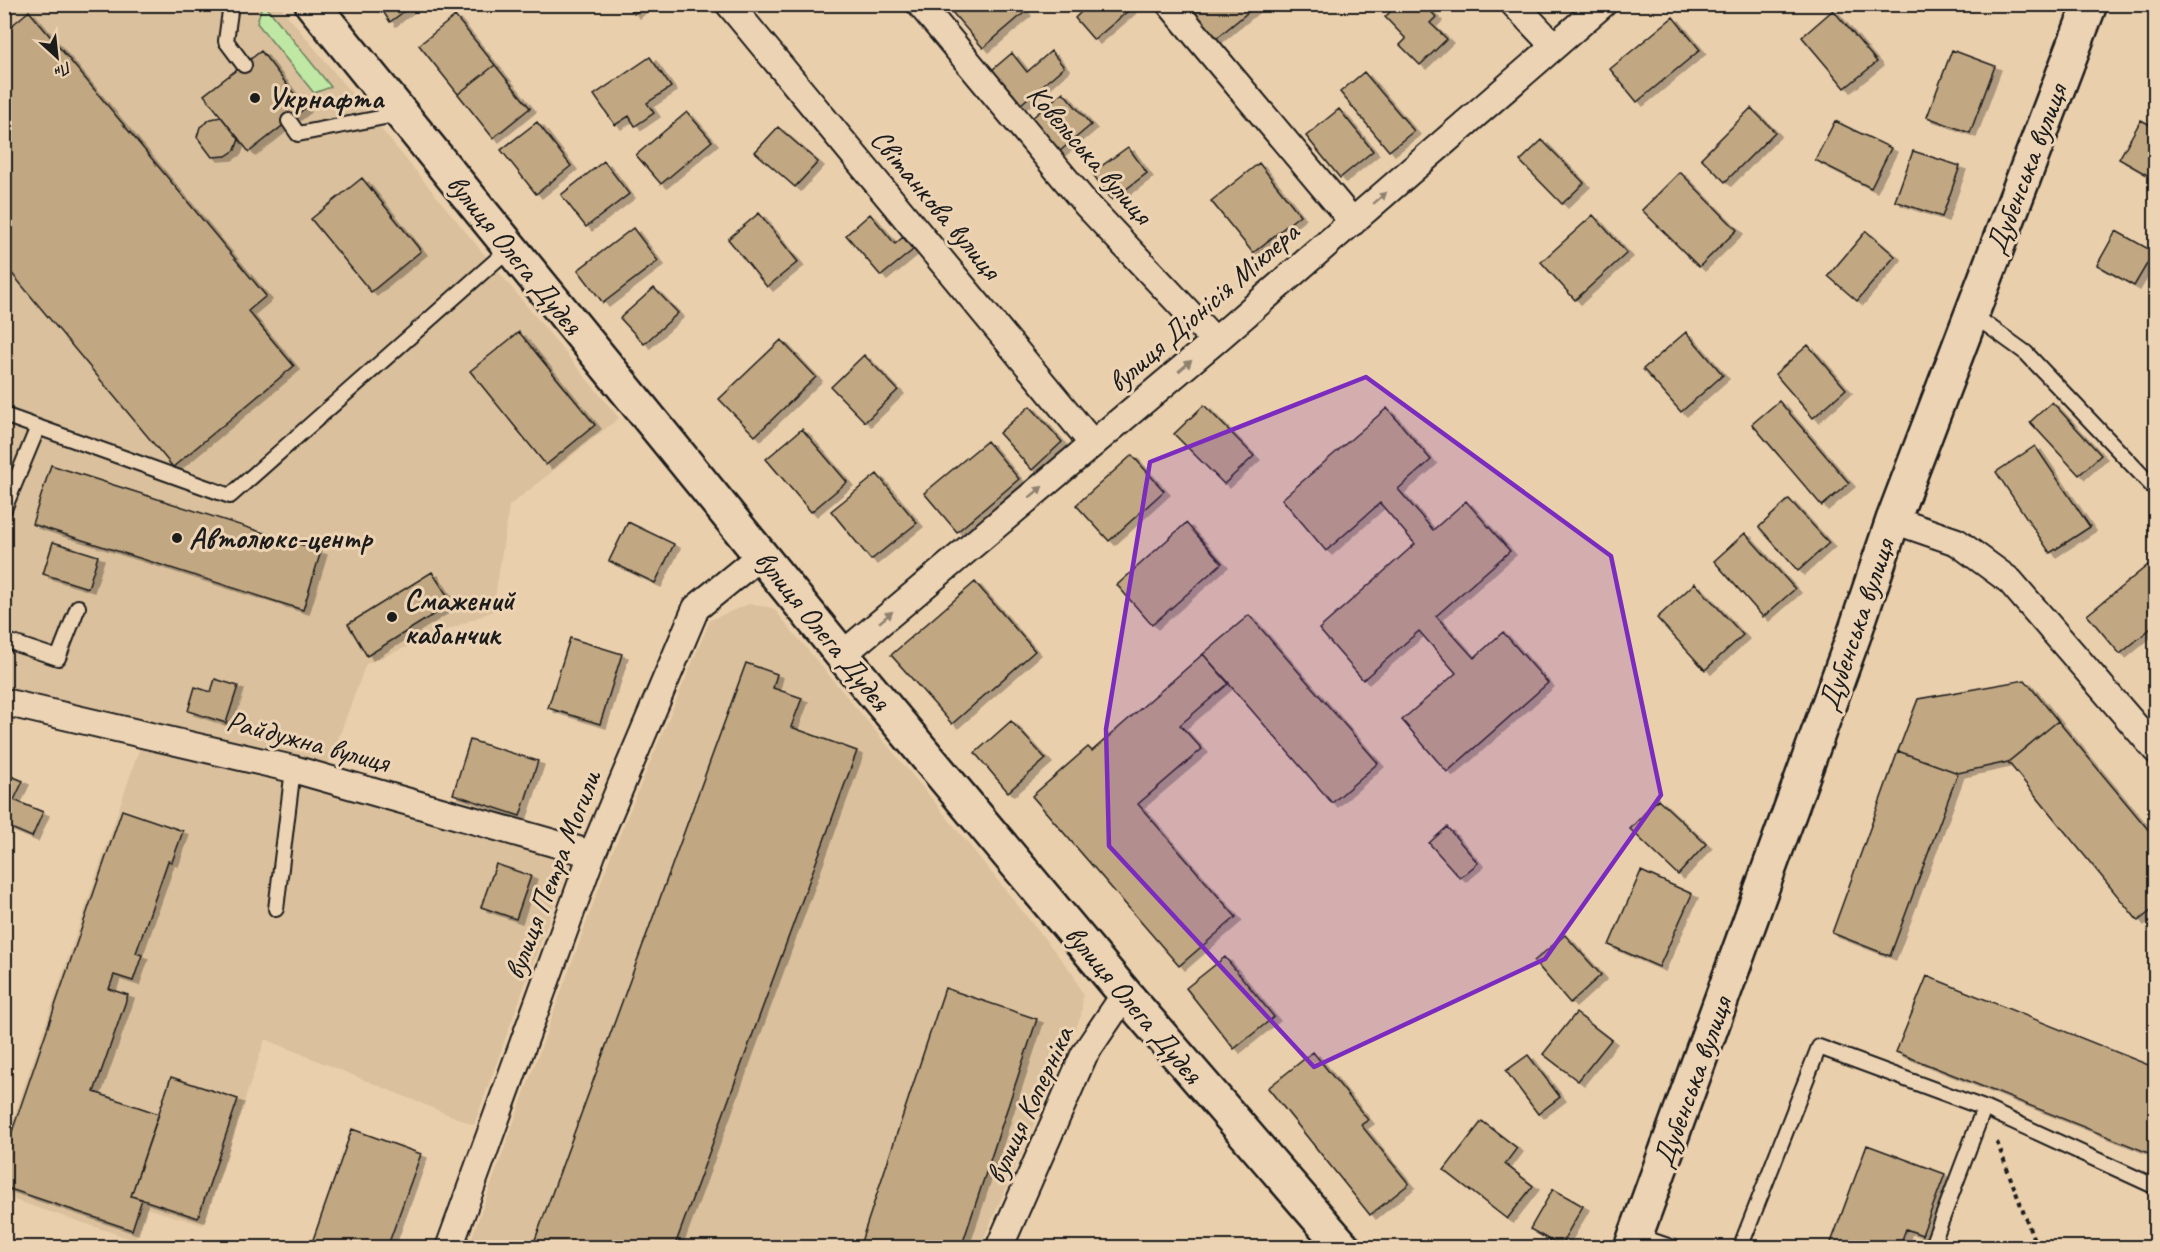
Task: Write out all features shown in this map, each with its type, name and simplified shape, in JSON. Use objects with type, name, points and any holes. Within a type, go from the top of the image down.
[{"type":"main road","name":"вулиця Олега Дудєя","points":[[312,4],[842,655],[1125,994],[1344,1248]]},
{"type":"main road","name":"Дубенська вулиця","points":[[1633,1241],[1850,646],[1893,520],[2090,4]]},
{"type":"street","name":"Світанкова вулиця","points":[[729,4],[1093,444]]},
{"type":"street","name":"Ковельська вулиця","points":[[920,4],[1086,204],[1215,341]]},
{"type":"street","points":[[1170,4],[1353,222]]},
{"type":"street","points":[[1514,4],[1554,46]]},
{"type":"street","name":"вулиця Діонісія Міклера","points":[[842,655],[1215,341],[1603,4]]},
{"type":"street","points":[[1893,520],[1957,542],[2010,581],[2156,750]]},
{"type":"street","name":"вулиця Петра Могили","points":[[449,1248],[592,854],[696,609],[761,555]]},
{"type":"street","name":"Райдужна вулиця","points":[[4,702],[292,769],[592,854]]},
{"type":"street","name":"вулиця Коперніка","points":[[999,1248],[1084,1055],[1125,994]]},
{"type":"lane","points":[[231,4],[226,41],[244,65]]},
{"type":"lane","points":[[289,121],[298,134],[400,114]]},
{"type":"lane","points":[[4,415],[230,496],[510,249]]},
{"type":"lane","points":[[1971,313],[2026,353],[2156,490]]},
{"type":"lane","points":[[4,508],[38,427]]},
{"type":"lane","points":[[4,640],[58,658],[78,607]]},
{"type":"lane","points":[[276,909],[292,769]]},
{"type":"lane","points":[[1740,1248],[1819,1047],[1984,1108],[2156,1187]]},
{"type":"lane","points":[[1931,1248],[1984,1108]]},
{"type":"lane","points":[[1633,1241],[1674,1248]]},
{"type":"path","points":[[1984,1108],[2037,1248]]},
{"type":"highlighted area","points":[[1366,377],[1611,556],[1661,795],[1545,959],[1314,1067],[1109,846],[1106,729],[1150,462]]},
{"type":"shaded area","points":[[5,5],[279,5],[619,418],[509,506],[493,611],[366,664],[328,766],[5,688]]},
{"type":"shaded area","points":[[749,604],[773,608],[933,800],[1073,974],[1083,995],[1081,1016],[1068,1046],[980,1247],[468,1248],[609,860],[710,620]]},
{"type":"shaded area","points":[[140,747],[290,782],[570,861],[474,1125],[265,1039],[203,1225],[146,1208],[135,1240],[5,1197],[5,1143]]},
{"type":"green space","points":[[262,5],[265,5],[331,87],[314,93],[257,23]]},
{"type":"building","points":[[378,4],[414,4],[390,22]]},
{"type":"building","points":[[625,4],[645,4],[634,14]]},
{"type":"building","points":[[945,4],[1018,4],[1025,12],[983,48]]},
{"type":"building","points":[[1089,4],[1136,4],[1094,40],[1075,18]]},
{"type":"building","points":[[1184,4],[1258,4],[1213,41]]},
{"type":"building","points":[[1398,4],[1424,4],[1436,17],[1430,23],[1447,39],[1420,65],[1400,45],[1406,39],[1385,17]]},
{"type":"building","points":[[1833,10],[1877,62],[1845,88],[1802,37]]},
{"type":"building","points":[[29,11],[266,296],[248,311],[294,366],[173,467],[4,264],[4,32]]},
{"type":"building","points":[[455,16],[495,65],[458,94],[419,45]]},
{"type":"building","points":[[1673,17],[1700,50],[1637,102],[1610,69]]},
{"type":"building","points":[[1952,50],[1995,66],[1970,133],[1927,117]]},
{"type":"building","points":[[261,51],[305,108],[249,152],[204,95]]},
{"type":"building","points":[[1051,51],[1064,67],[1021,104],[992,70],[1012,53],[1027,72]]},
{"type":"building","points":[[650,57],[671,87],[647,103],[654,113],[635,126],[629,116],[615,125],[594,95]]},
{"type":"building","points":[[495,65],[530,108],[493,138],[458,94]]},
{"type":"building","points":[[1364,72],[1414,131],[1389,151],[1340,92]]},
{"type":"building","points":[[1063,92],[1091,125],[1060,151],[1032,118]]},
{"type":"building","points":[[1751,108],[1775,132],[1725,182],[1701,158]]},
{"type":"building","points":[[1339,109],[1373,151],[1340,178],[1306,136]]},
{"type":"building","points":[[687,112],[712,141],[661,184],[636,155]]},
{"type":"building","points":[[221,117],[239,139],[235,150],[226,156],[212,157],[197,137],[200,127],[211,119]]},
{"type":"building","points":[[2141,120],[2156,128],[2156,180],[2119,159]]},
{"type":"building","points":[[1835,121],[1891,148],[1871,188],[1815,160]]},
{"type":"building","points":[[537,122],[571,166],[536,194],[501,150]]},
{"type":"building","points":[[778,127],[818,162],[795,187],[755,152]]},
{"type":"building","points":[[1542,140],[1584,183],[1562,204],[1520,161]]},
{"type":"building","points":[[1128,147],[1147,173],[1112,200],[1092,173]]},
{"type":"building","points":[[1913,151],[1960,166],[1942,217],[1895,201]]},
{"type":"building","points":[[604,161],[629,194],[586,227],[561,195]]},
{"type":"building","points":[[1259,163],[1300,215],[1253,253],[1211,201]]},
{"type":"building","points":[[1680,172],[1737,230],[1699,267],[1642,210]]},
{"type":"building","points":[[362,178],[421,251],[371,292],[311,219]]},
{"type":"building","points":[[759,213],[798,262],[767,287],[728,239]]},
{"type":"building","points":[[870,214],[895,244],[903,237],[913,250],[881,276],[846,235]]},
{"type":"building","points":[[1593,215],[1627,253],[1575,300],[1541,262]]},
{"type":"building","points":[[633,228],[658,261],[603,303],[578,270]]},
{"type":"building","points":[[1866,231],[1895,256],[1857,301],[1828,276]]},
{"type":"building","points":[[2116,231],[2154,252],[2134,286],[2097,265]]},
{"type":"building","points":[[654,288],[678,313],[644,344],[620,318]]},
{"type":"building","points":[[519,332],[595,425],[546,465],[470,371]]},
{"type":"building","points":[[1686,332],[1723,375],[1681,412],[1643,369]]},
{"type":"building","points":[[781,340],[816,377],[755,436],[719,399]]},
{"type":"building","points":[[1808,345],[1846,389],[1813,418],[1775,374]]},
{"type":"building","points":[[864,355],[898,390],[865,422],[831,387]]},
{"type":"building","points":[[1779,401],[1849,483],[1822,506],[1752,424]]},
{"type":"building","points":[[2052,402],[2101,455],[2079,475],[2030,422]]},
{"type":"building","points":[[1204,405],[1254,456],[1224,484],[1174,434]]},
{"type":"building","points":[[1030,406],[1062,442],[1032,470],[999,433]]},
{"type":"building","points":[[1387,408],[1431,460],[1398,489],[1433,530],[1466,501],[1510,551],[1436,616],[1474,658],[1503,632],[1548,683],[1447,772],[1402,720],[1456,673],[1419,631],[1363,680],[1319,629],[1415,544],[1380,503],[1326,551],[1282,499]]},
{"type":"building","points":[[802,429],[847,482],[811,512],[766,459]]},
{"type":"building","points":[[987,441],[1019,479],[957,532],[924,493]]},
{"type":"building","points":[[2035,446],[2090,527],[2050,553],[1996,472]]},
{"type":"building","points":[[1132,455],[1164,491],[1109,541],[1076,505]]},
{"type":"building","name":"Автолюкс-центр","points":[[51,465],[321,551],[303,610],[32,524]]},
{"type":"building","points":[[877,474],[917,523],[871,560],[831,511]]},
{"type":"building","points":[[1789,499],[1829,543],[1798,571],[1759,527]]},
{"type":"building","points":[[628,522],[674,544],[655,583],[609,561]]},
{"type":"building","points":[[1186,523],[1222,563],[1152,625],[1117,585]]},
{"type":"building","points":[[1745,533],[1795,589],[1763,617],[1714,561]]},
{"type":"building","points":[[53,542],[98,556],[88,588],[43,574]]},
{"type":"building","points":[[2148,565],[2156,574],[2156,624],[2120,654],[2087,615]]},
{"type":"building","points":[[432,572],[452,603],[367,656],[348,624]]},
{"type":"building","points":[[975,582],[1035,651],[952,724],[891,655]]},
{"type":"building","points":[[1695,583],[1743,635],[1705,670],[1657,618]]},
{"type":"building","points":[[1249,615],[1378,763],[1332,803],[1203,654]]},
{"type":"building","points":[[570,638],[622,654],[600,724],[548,708]]},
{"type":"building","points":[[1203,654],[1229,683],[1180,725],[1202,749],[1138,804],[1236,917],[1179,966],[1032,796],[1088,747],[1092,751]]},
{"type":"building","points":[[746,663],[777,674],[773,688],[802,698],[791,727],[857,751],[674,1248],[532,1248]]},
{"type":"building","points":[[215,679],[238,686],[226,723],[188,711],[195,687],[211,692]]},
{"type":"building","points":[[2025,680],[2058,721],[2008,762],[1958,773],[1898,751],[1918,699]]},
{"type":"building","points":[[2156,687],[2156,703],[2148,694]]},
{"type":"building","points":[[1011,721],[1046,759],[1008,792],[975,753]]},
{"type":"building","points":[[2058,721],[2156,839],[2156,907],[2138,921],[2008,762]]},
{"type":"building","points":[[470,740],[538,761],[520,816],[453,794]]},
{"type":"building","points":[[1898,751],[1958,773],[1890,956],[1832,933]]},
{"type":"building","points":[[4,773],[23,781],[14,800],[43,812],[32,837],[4,825]]},
{"type":"building","points":[[1658,799],[1706,844],[1678,875],[1630,829]]},
{"type":"building","points":[[122,810],[183,831],[172,862],[168,861],[136,953],[142,955],[133,981],[114,975],[109,989],[128,995],[94,1092],[159,1114],[131,1196],[142,1199],[132,1230],[4,1187],[4,1155]]},
{"type":"building","points":[[1447,827],[1478,863],[1460,878],[1429,843]]},
{"type":"building","points":[[496,864],[531,876],[516,919],[481,907]]},
{"type":"building","points":[[1641,871],[1692,894],[1659,967],[1609,945]]},
{"type":"building","points":[[1565,935],[1601,975],[1570,1003],[1534,961]]},
{"type":"building","points":[[1225,957],[1274,1017],[1234,1049],[1186,988]]},
{"type":"building","points":[[1927,976],[2156,1068],[2156,1156],[1896,1052]]},
{"type":"building","points":[[945,988],[1037,1019],[961,1248],[859,1248]]},
{"type":"building","points":[[1576,1013],[1611,1040],[1578,1081],[1543,1054]]},
{"type":"building","points":[[1313,1052],[1368,1120],[1361,1125],[1409,1184],[1370,1215],[1268,1088]]},
{"type":"building","points":[[1528,1055],[1560,1097],[1538,1114],[1506,1071]]},
{"type":"building","points":[[171,1077],[238,1099],[198,1218],[131,1196]]},
{"type":"building","points":[[1482,1121],[1517,1148],[1505,1164],[1533,1186],[1507,1219],[1444,1170]]},
{"type":"building","points":[[352,1129],[421,1154],[387,1248],[310,1248]]},
{"type":"building","points":[[1867,1145],[1945,1174],[1922,1235],[1906,1229],[1899,1248],[1829,1248]]},
{"type":"building","points":[[1553,1189],[1583,1206],[1560,1246],[1530,1229]]},
{"type":"place","name":"Укрнафта","points":[[255,98]]},
{"type":"place","name":"Автолюкс-центр","points":[[177,538]]},
{"type":"place","name":"Смажений кабанчик","points":[[392,617]]}]
